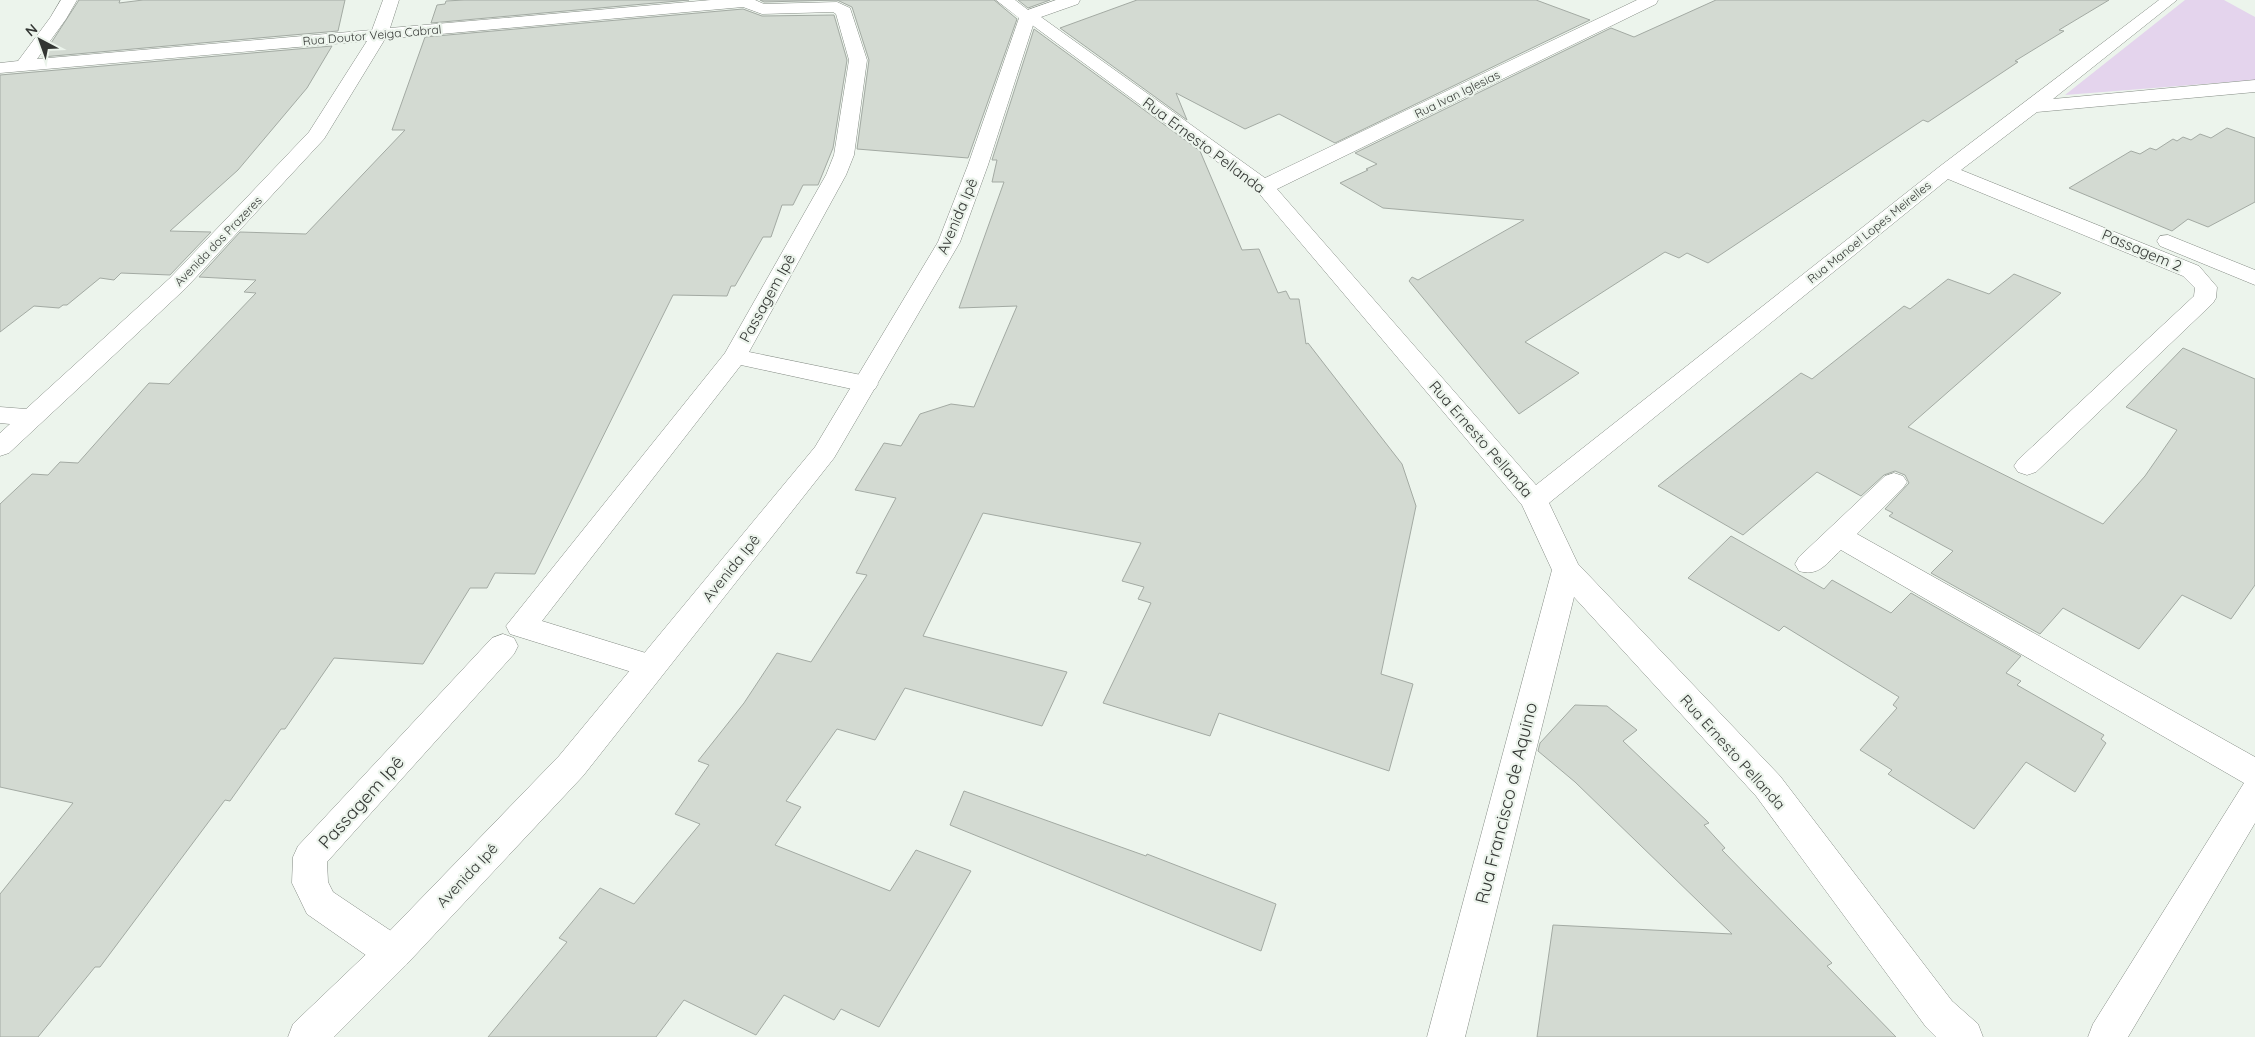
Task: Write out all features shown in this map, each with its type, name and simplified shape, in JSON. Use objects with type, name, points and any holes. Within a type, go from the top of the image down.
[{"type":"street","points":[[23,66],[58,19],[69,0]]},
{"type":"street","name":"Avenida dos Prazeres","points":[[0,447],[178,283],[317,135],[379,35],[391,0]]},
{"type":"street","name":"Rua Ernesto Pellanda","points":[[1004,0],[1264,187],[1534,500],[1566,570],[1768,786],[1939,1014],[1964,1037]]},
{"type":"street","points":[[1028,16],[1072,0]]},
{"type":"street","name":"Rua Ivan Iglesias","points":[[1264,187],[1650,0]]},
{"type":"street","name":"Rua Manoel Lopes Meirelles","points":[[1534,500],[1946,171],[2032,107],[2169,0]]},
{"type":"street","name":"Rua Doutor Veiga Cabral","points":[[0,68],[745,1]]},
{"type":"street","name":"Passagem Ipê","points":[[393,953],[320,903],[310,883],[310,857],[512,636],[735,356],[836,175],[844,155],[858,60],[842,9],[831,7],[762,8],[745,1]]},
{"type":"street","name":"Avenida Ipê","points":[[308,1037],[393,953],[571,766],[825,452],[949,242],[978,165],[1028,16]]},
{"type":"street","points":[[2032,107],[2255,86]]},
{"type":"street","name":"Passagem 2","points":[[1946,171],[2191,271],[2206,287],[2206,298],[2027,466]]},
{"type":"street","points":[[2096,211],[2255,278]]},
{"type":"street","points":[[735,356],[866,384]]},
{"type":"street","points":[[0,415],[32,418]]},
{"type":"street","points":[[1809,564],[1894,482]]},
{"type":"street","points":[[1838,536],[2255,774]]},
{"type":"street","name":"Rua Francisco de Aquino","points":[[1446,1037],[1566,570]]},
{"type":"street","points":[[512,636],[652,666]]},
{"type":"street","points":[[2107,1037],[2255,793]]},
{"type":"shaded area","points":[[2185,0],[2224,0],[2255,17],[2255,80],[2065,95]]},
{"type":"building","points":[[79,0],[120,0],[119,3],[143,0],[345,0],[338,31],[42,57]]},
{"type":"building","points":[[689,0],[431,23],[437,5],[445,4],[446,1]]},
{"type":"building","points":[[760,0],[837,0],[764,2]]},
{"type":"building","points":[[837,0],[994,0],[1017,19],[968,158],[857,149],[869,60],[852,7]]},
{"type":"building","points":[[1018,0],[1050,0],[1028,8]]},
{"type":"building","points":[[1137,0],[1536,0],[1590,20],[1335,143],[1279,114],[1245,129],[1176,93],[1187,120],[1060,28]]},
{"type":"building","points":[[1716,0],[2109,0],[2059,30],[2064,31],[2015,61],[2018,62],[1928,122],[1923,120],[1708,263],[1687,253],[1679,258],[1665,252],[1525,342],[1579,373],[1519,414],[1409,281],[1412,277],[1418,280],[1524,220],[1383,208],[1340,183],[1377,164],[1355,153],[1611,28],[1634,37]]},
{"type":"building","points":[[743,9],[762,16],[834,15],[847,60],[833,148],[818,185],[803,185],[793,205],[782,205],[771,237],[763,237],[735,286],[731,286],[727,296],[673,295],[535,574],[495,573],[487,588],[470,588],[423,664],[334,658],[285,729],[281,729],[230,801],[225,800],[100,967],[95,967],[38,1037],[0,1037],[0,894],[73,803],[0,787],[0,504],[32,474],[48,475],[60,462],[78,463],[149,383],[169,384],[256,293],[244,292],[256,280],[199,277],[240,232],[306,234],[405,130],[392,130],[425,37]]},
{"type":"building","points":[[1034,29],[1200,151],[1242,250],[1259,249],[1278,293],[1286,291],[1290,299],[1299,299],[1306,344],[1308,343],[1402,464],[1416,506],[1381,674],[1413,684],[1389,771],[1219,713],[1210,736],[1103,703],[1151,603],[1138,599],[1144,587],[1122,581],[1141,543],[983,513],[923,636],[1067,672],[1042,726],[905,688],[875,740],[837,729],[786,801],[801,807],[775,845],[890,891],[916,850],[971,871],[879,1027],[841,1009],[834,1020],[784,995],[756,1035],[684,1000],[656,1037],[488,1037],[567,942],[559,938],[600,888],[634,904],[700,824],[675,814],[709,765],[698,761],[744,703],[777,653],[811,662],[867,575],[856,573],[896,498],[855,490],[884,443],[901,446],[920,414],[951,404],[974,407],[1017,306],[959,308],[1004,182],[992,182],[997,160],[992,160]]},
{"type":"building","points":[[332,46],[307,88],[238,170],[170,231],[211,232],[170,275],[121,273],[114,280],[100,278],[67,305],[59,308],[34,306],[0,332],[0,75]]},
{"type":"building","points":[[2227,128],[2255,138],[2255,202],[2208,227],[2188,219],[2172,231],[2069,188],[2131,151],[2140,154],[2150,148],[2156,150],[2173,139],[2177,141],[2183,137],[2191,140],[2200,134],[2211,138]]},
{"type":"building","points":[[2014,274],[2061,293],[1908,427],[2103,524],[2145,476],[2177,430],[2126,407],[2183,348],[2255,379],[2255,585],[2231,619],[2182,595],[2139,649],[2063,608],[2040,634],[1931,573],[1953,551],[1889,516],[1893,513],[1885,509],[1909,483],[1905,475],[1895,471],[1884,475],[1861,496],[1817,472],[1743,535],[1658,486],[1801,373],[1812,379],[1904,306],[1910,309],[1948,279],[1989,294]]},
{"type":"building","points":[[1731,536],[1824,589],[1832,580],[1891,613],[1911,593],[2021,656],[2006,673],[2021,681],[2017,685],[2104,735],[2101,739],[2106,743],[2075,792],[2026,762],[1974,829],[1888,774],[1892,770],[1860,750],[1897,708],[1893,705],[1899,697],[1784,626],[1779,631],[1688,578]]},
{"type":"building","points":[[1575,705],[1607,706],[1637,730],[1623,741],[1709,823],[1704,825],[1725,848],[1722,850],[1832,963],[1827,966],[1896,1037],[1537,1037],[1553,925],[1732,934],[1575,782],[1538,751],[1540,743]]},
{"type":"building","points":[[964,791],[1146,856],[1147,854],[1276,904],[1261,951],[950,825]]}]
